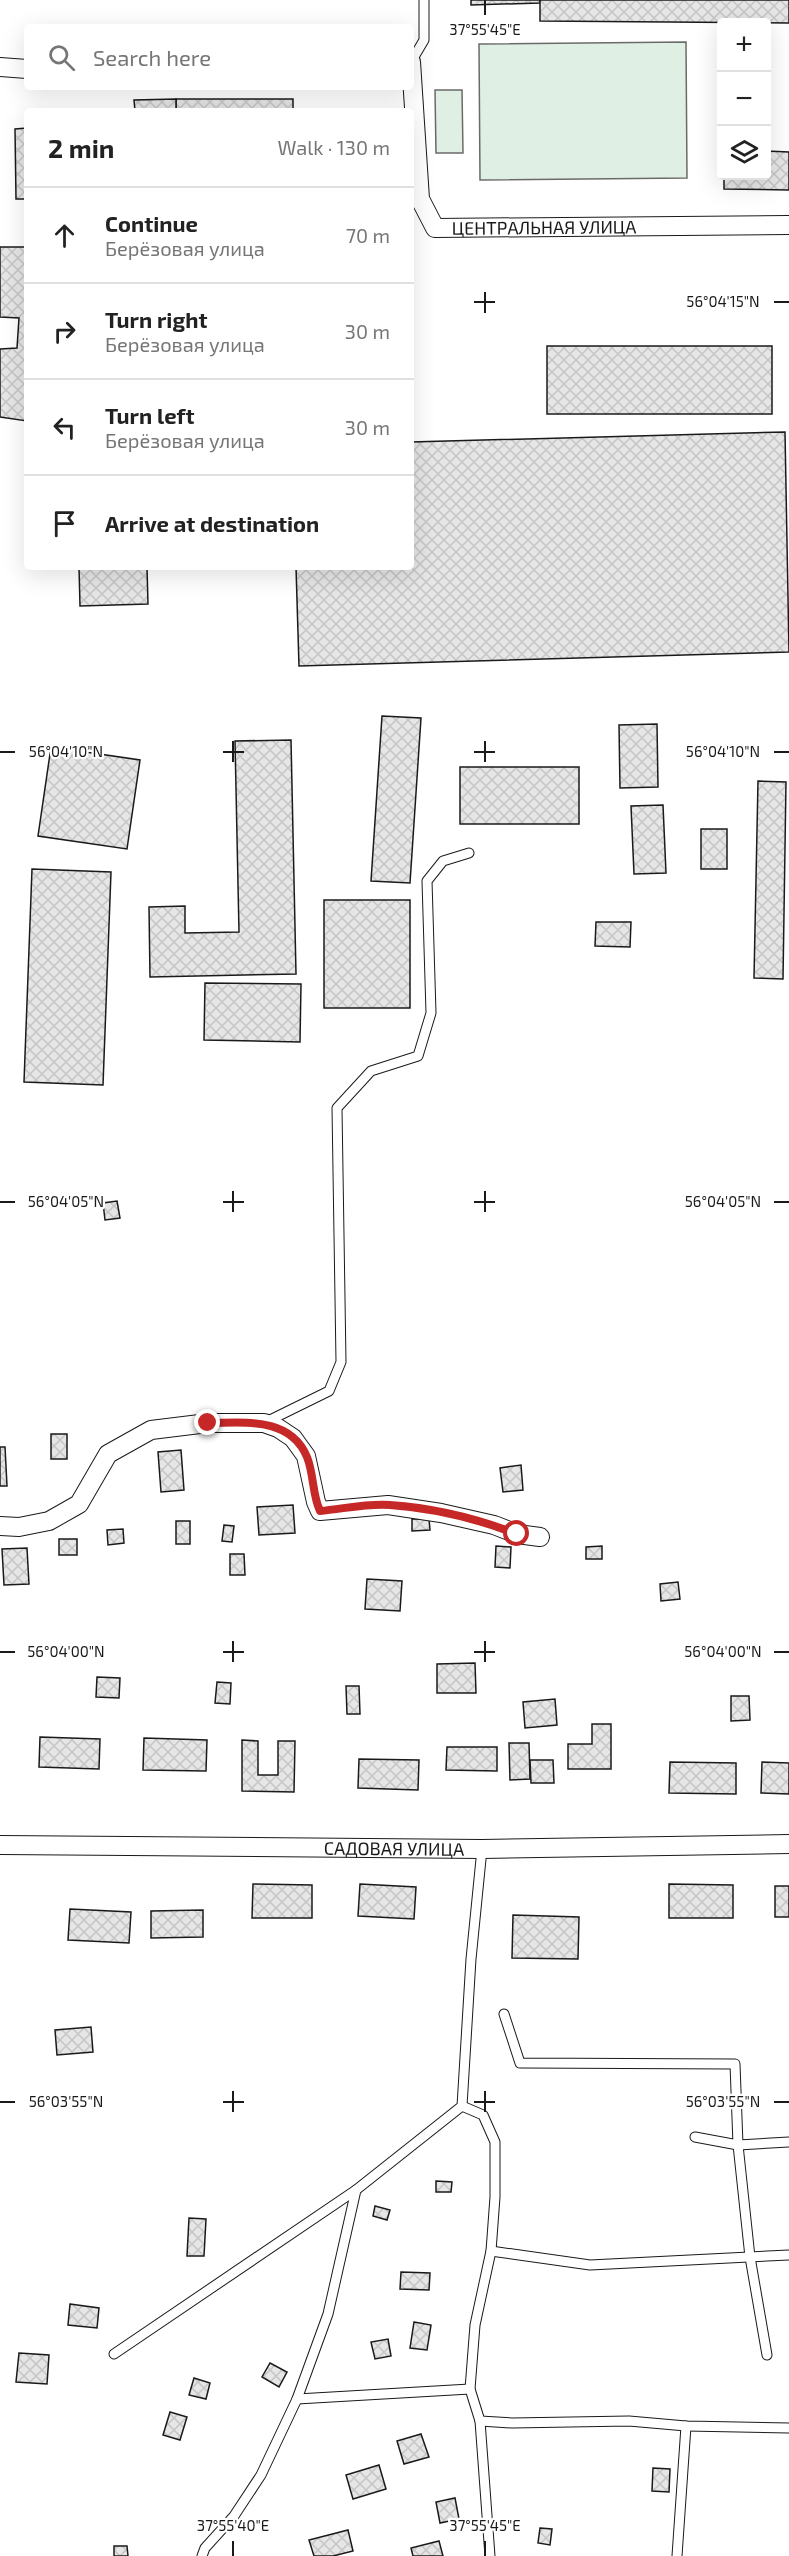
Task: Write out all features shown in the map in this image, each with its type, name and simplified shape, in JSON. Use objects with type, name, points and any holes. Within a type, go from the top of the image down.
[{"type":"street","points":[[0,67],[24,69]]},
{"type":"street","name":"ЦЕНТРАЛЬНАЯ УЛИЦА","points":[[413,90],[420,199],[435,228],[789,225]]},
{"type":"street","points":[[0,1526],[19,1527],[49,1521],[79,1504],[108,1454],[151,1430],[208,1423],[264,1423],[278,1428],[293,1438],[306,1456],[320,1511],[388,1505],[441,1513],[494,1525],[517,1534],[540,1537]]},
{"type":"street","name":"САДОВАЯ УЛИЦА","points":[[0,1845],[482,1849],[789,1844]]},
{"type":"lane","points":[[414,57],[424,40],[424,0]]},
{"type":"lane","points":[[264,1423],[329,1391],[341,1362],[337,1108],[371,1071],[418,1056],[431,1013],[427,881],[443,861],[469,853]]},
{"type":"lane","points":[[114,2354],[356,2190],[462,2106],[471,1959],[482,1849]]},
{"type":"lane","points":[[504,2014],[520,2063],[735,2064],[738,2145],[750,2257],[767,2355]]},
{"type":"lane","points":[[462,2106],[483,2115],[495,2142],[495,2197],[491,2251],[475,2325],[470,2389],[480,2421],[490,2556]]},
{"type":"lane","points":[[694,2137],[738,2145],[789,2142]]},
{"type":"lane","points":[[202,2556],[205,2548],[234,2516],[261,2475],[297,2400],[328,2314],[356,2190]]},
{"type":"lane","points":[[491,2251],[590,2265],[789,2255]]},
{"type":"lane","points":[[297,2400],[470,2389]]},
{"type":"lane","points":[[480,2421],[512,2423],[629,2421],[686,2426],[789,2428]]},
{"type":"lane","points":[[677,2556],[686,2426]]},
{"type":"green space","points":[[686,42],[687,178],[480,180],[479,44]]},
{"type":"green space","points":[[435,90],[462,90],[463,153],[436,153]]},
{"type":"building","points":[[471,0],[540,0],[540,3],[471,5]]},
{"type":"building","points":[[540,0],[789,0],[789,23],[771,23],[771,18],[717,18],[717,22],[540,21]]},
{"type":"building","points":[[176,99],[293,99],[293,108],[176,108]]},
{"type":"building","points":[[176,99],[176,108],[135,108],[134,100]]},
{"type":"building","points":[[24,128],[24,199],[16,199],[15,129]]},
{"type":"building","points":[[771,151],[789,152],[789,190],[724,189],[724,180],[771,180]]},
{"type":"building","points":[[0,247],[24,247],[24,421],[0,417],[0,349],[17,348],[19,318],[0,317]]},
{"type":"building","points":[[547,346],[772,346],[772,414],[547,414]]},
{"type":"building","points":[[785,432],[789,652],[299,666],[296,570],[414,570],[414,442]]},
{"type":"building","points":[[79,570],[147,570],[148,604],[80,606]]},
{"type":"building","points":[[382,716],[421,718],[410,883],[371,881]]},
{"type":"building","points":[[657,724],[658,787],[620,788],[619,725]]},
{"type":"building","points":[[291,740],[296,974],[150,977],[149,907],[185,906],[185,933],[239,932],[235,741]]},
{"type":"building","points":[[51,747],[140,760],[127,849],[38,836]]},
{"type":"building","points":[[460,767],[579,767],[579,824],[460,824]]},
{"type":"building","points":[[758,781],[786,782],[783,979],[754,978]]},
{"type":"building","points":[[663,805],[666,873],[634,874],[631,806]]},
{"type":"building","points":[[701,829],[727,829],[727,869],[701,869]]},
{"type":"building","points":[[32,869],[111,872],[103,1085],[24,1082]]},
{"type":"building","points":[[324,900],[410,900],[410,1008],[324,1008]]},
{"type":"building","points":[[596,922],[631,922],[630,947],[595,946]]},
{"type":"building","points":[[205,983],[301,984],[300,1042],[204,1040]]},
{"type":"building","points":[[117,1201],[120,1218],[105,1220],[103,1203]]},
{"type":"building","points":[[51,1434],[67,1434],[67,1459],[51,1459]]},
{"type":"building","points":[[0,1447],[5,1447],[7,1486],[0,1486]]},
{"type":"building","points":[[181,1450],[184,1490],[161,1492],[158,1452]]},
{"type":"building","points":[[521,1465],[523,1490],[503,1492],[500,1468]]},
{"type":"building","points":[[293,1505],[295,1533],[259,1535],[257,1507]]},
{"type":"building","points":[[412,1519],[429,1519],[430,1530],[412,1531]]},
{"type":"building","points":[[176,1521],[190,1521],[190,1544],[176,1544]]},
{"type":"building","points":[[224,1525],[234,1526],[232,1542],[222,1541]]},
{"type":"building","points":[[123,1529],[124,1543],[108,1545],[107,1530]]},
{"type":"building","points":[[59,1539],[77,1539],[77,1555],[59,1555]]},
{"type":"building","points":[[496,1546],[511,1547],[510,1568],[495,1567]]},
{"type":"building","points":[[602,1546],[602,1559],[586,1559],[586,1547]]},
{"type":"building","points":[[27,1548],[29,1584],[4,1585],[2,1549]]},
{"type":"building","points":[[230,1554],[244,1554],[245,1575],[230,1575]]},
{"type":"building","points":[[367,1579],[402,1581],[400,1611],[365,1609]]},
{"type":"building","points":[[678,1582],[680,1599],[661,1601],[660,1584]]},
{"type":"building","points":[[475,1663],[476,1693],[437,1693],[437,1664]]},
{"type":"building","points":[[97,1677],[120,1678],[119,1698],[96,1697]]},
{"type":"building","points":[[217,1682],[231,1683],[230,1704],[215,1703]]},
{"type":"building","points":[[346,1686],[359,1686],[360,1714],[347,1714]]},
{"type":"building","points":[[731,1696],[749,1696],[750,1720],[731,1721]]},
{"type":"building","points":[[555,1699],[557,1725],[525,1728],[523,1702]]},
{"type":"building","points":[[592,1724],[611,1724],[611,1769],[568,1769],[568,1744],[592,1744]]},
{"type":"building","points":[[40,1737],[100,1739],[99,1769],[39,1767]]},
{"type":"building","points":[[144,1738],[207,1740],[206,1771],[143,1770]]},
{"type":"building","points":[[242,1740],[258,1741],[258,1775],[278,1775],[278,1741],[295,1741],[294,1792],[242,1791]]},
{"type":"building","points":[[509,1743],[529,1743],[530,1779],[510,1780]]},
{"type":"building","points":[[447,1747],[497,1747],[497,1771],[446,1770]]},
{"type":"building","points":[[359,1759],[419,1760],[418,1790],[358,1788]]},
{"type":"building","points":[[530,1760],[553,1760],[554,1783],[531,1783]]},
{"type":"building","points":[[670,1762],[736,1763],[736,1794],[669,1793]]},
{"type":"building","points":[[762,1762],[789,1763],[789,1794],[761,1793]]},
{"type":"building","points":[[253,1884],[312,1885],[312,1918],[252,1918]]},
{"type":"building","points":[[360,1884],[416,1887],[414,1919],[358,1916]]},
{"type":"building","points":[[669,1884],[733,1885],[733,1918],[669,1918]]},
{"type":"building","points":[[775,1886],[789,1886],[789,1917],[775,1917]]},
{"type":"building","points":[[70,1909],[131,1912],[129,1943],[68,1940]]},
{"type":"building","points":[[203,1910],[203,1937],[151,1938],[151,1911]]},
{"type":"building","points":[[513,1915],[579,1917],[578,1959],[512,1958]]},
{"type":"building","points":[[91,2027],[93,2052],[57,2055],[55,2030]]},
{"type":"building","points":[[436,2181],[452,2182],[451,2192],[436,2192]]},
{"type":"building","points":[[375,2206],[390,2210],[387,2220],[373,2216]]},
{"type":"building","points":[[189,2218],[206,2219],[204,2256],[187,2256]]},
{"type":"building","points":[[401,2272],[430,2273],[429,2290],[400,2289]]},
{"type":"building","points":[[70,2304],[99,2308],[97,2328],[68,2325]]},
{"type":"building","points":[[414,2322],[431,2325],[427,2350],[410,2348]]},
{"type":"building","points":[[388,2339],[391,2356],[375,2359],[371,2342]]},
{"type":"building","points":[[19,2353],[49,2355],[47,2384],[16,2382]]},
{"type":"building","points":[[270,2363],[287,2372],[279,2387],[262,2377]]},
{"type":"building","points":[[194,2378],[210,2383],[206,2399],[189,2395]]},
{"type":"building","points":[[170,2412],[187,2417],[180,2440],[163,2435]]},
{"type":"building","points":[[421,2434],[429,2457],[404,2464],[397,2441]]},
{"type":"building","points":[[379,2465],[386,2489],[353,2499],[346,2475]]},
{"type":"building","points":[[653,2468],[670,2469],[669,2492],[652,2491]]},
{"type":"building","points":[[455,2498],[459,2519],[440,2523],[436,2502]]},
{"type":"building","points":[[540,2528],[552,2529],[550,2545],[538,2543]]},
{"type":"building","points":[[348,2530],[353,2551],[333,2556],[314,2556],[309,2540]]},
{"type":"building","points":[[439,2541],[443,2556],[413,2556],[411,2548]]},
{"type":"building","points":[[114,2546],[127,2546],[128,2556],[114,2556]]},
{"type":"route","points":[[208,1423],[264,1423],[278,1428],[293,1438],[306,1456],[320,1511],[388,1505],[441,1513],[494,1525],[517,1534]]}]
